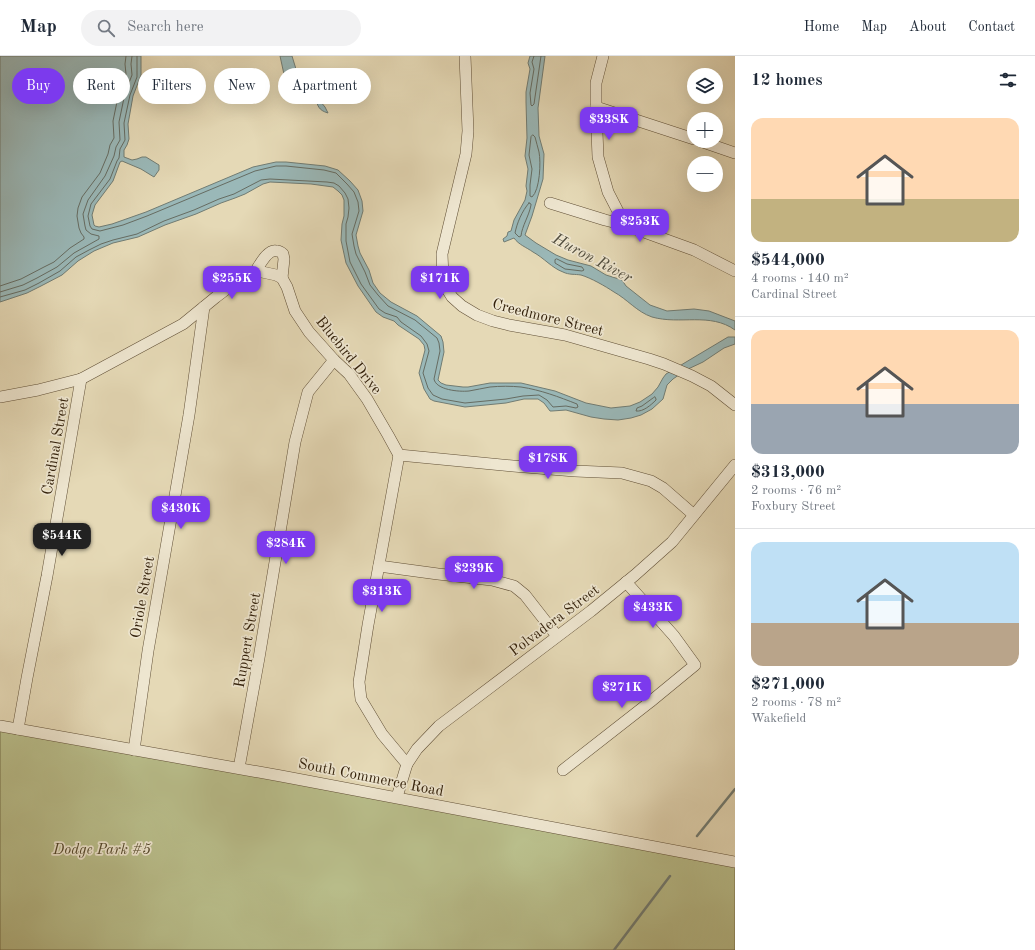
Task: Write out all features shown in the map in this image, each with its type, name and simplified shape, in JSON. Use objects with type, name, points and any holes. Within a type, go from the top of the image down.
[{"type":"street","name":"Creedmore Street","points":[[465,56],[468,130],[466,154],[442,254],[443,277],[447,289],[452,297],[462,306],[493,321],[565,335],[649,359],[674,368],[711,386],[735,405]]},
{"type":"street","points":[[603,56],[596,83],[598,157],[608,192],[625,225]]},
{"type":"street","points":[[596,107],[687,137]]},
{"type":"street","points":[[720,148],[735,153]]},
{"type":"street","points":[[550,203],[625,225],[694,250],[735,271]]},
{"type":"street","points":[[0,397],[38,390],[81,379],[183,324],[241,278],[255,272],[270,273],[282,278],[284,259],[283,254],[273,250],[268,254],[255,272]]},
{"type":"street","name":"Bluebird Drive","points":[[282,278],[296,310],[309,332],[334,360],[349,374],[367,399],[399,455]]},
{"type":"street","name":"Oriole Street","points":[[134,750],[148,651],[189,414],[204,307]]},
{"type":"street","name":"Ruppert Street","points":[[239,768],[295,442],[308,392],[334,360]]},
{"type":"street","name":"Cardinal Street","points":[[18,729],[47,576],[81,379]]},
{"type":"street","points":[[406,764],[382,734],[361,699],[359,682],[399,455],[574,471],[622,473],[651,481],[663,488],[694,515]]},
{"type":"street","name":"Polvadera Street","points":[[397,797],[406,764],[417,749],[439,726],[591,611],[672,542],[735,465]]},
{"type":"street","points":[[379,566],[492,580],[514,586],[525,595],[557,636]]},
{"type":"street","points":[[562,770],[695,665],[674,636],[626,582]]},
{"type":"street","name":"South Commerce Road","points":[[0,726],[397,797],[735,862]]},
{"type":"green space","name":"Dodge Park #5","points":[[0,728],[735,862],[735,950],[0,950]]},
{"type":"water","points":[[0,56],[141,56],[141,68],[138,68],[138,83],[133,96],[128,124],[129,139],[124,150],[124,157],[132,160],[146,157],[159,165],[159,170],[154,177],[141,169],[122,161],[120,162],[113,181],[95,205],[92,215],[95,226],[99,227],[112,224],[146,212],[253,167],[276,162],[325,166],[338,170],[358,190],[362,201],[363,211],[356,235],[360,253],[369,270],[373,283],[380,293],[391,302],[417,316],[441,336],[444,352],[438,380],[441,383],[446,385],[468,387],[490,383],[521,383],[555,391],[586,403],[611,408],[630,406],[640,402],[652,394],[666,374],[728,337],[735,337],[735,344],[724,348],[673,379],[667,385],[663,399],[652,409],[631,418],[618,420],[604,419],[566,410],[550,411],[544,403],[538,399],[524,399],[506,403],[465,407],[434,401],[430,399],[424,389],[419,373],[425,350],[424,345],[419,339],[394,321],[383,317],[376,312],[358,286],[346,263],[341,240],[344,216],[344,200],[342,195],[333,187],[311,184],[270,182],[263,184],[245,194],[138,237],[113,243],[94,251],[78,261],[62,275],[27,293],[0,302]]},
{"type":"water","points":[[280,56],[292,56],[296,68],[283,68]]},
{"type":"water","points":[[530,56],[545,56],[538,108],[539,136],[544,154],[543,179],[525,235],[556,255],[591,266],[606,275],[622,280],[626,286],[650,305],[667,311],[694,309],[709,311],[735,321],[735,330],[725,325],[705,320],[673,320],[652,317],[593,280],[581,275],[568,274],[559,270],[520,244],[514,238],[504,242],[503,239],[507,236],[508,232],[511,231],[514,220],[525,200],[527,191],[526,186],[528,169],[525,156],[527,138],[526,92],[530,69],[528,63]]},
{"type":"water","points":[[318,104],[322,104],[328,113],[322,110]]},
{"type":"waterway","points":[[697,836],[735,789]]},
{"type":"waterway","points":[[614,950],[670,876]]},
{"type":"water label","name":"Huron River","points":[[593,257]]}]
